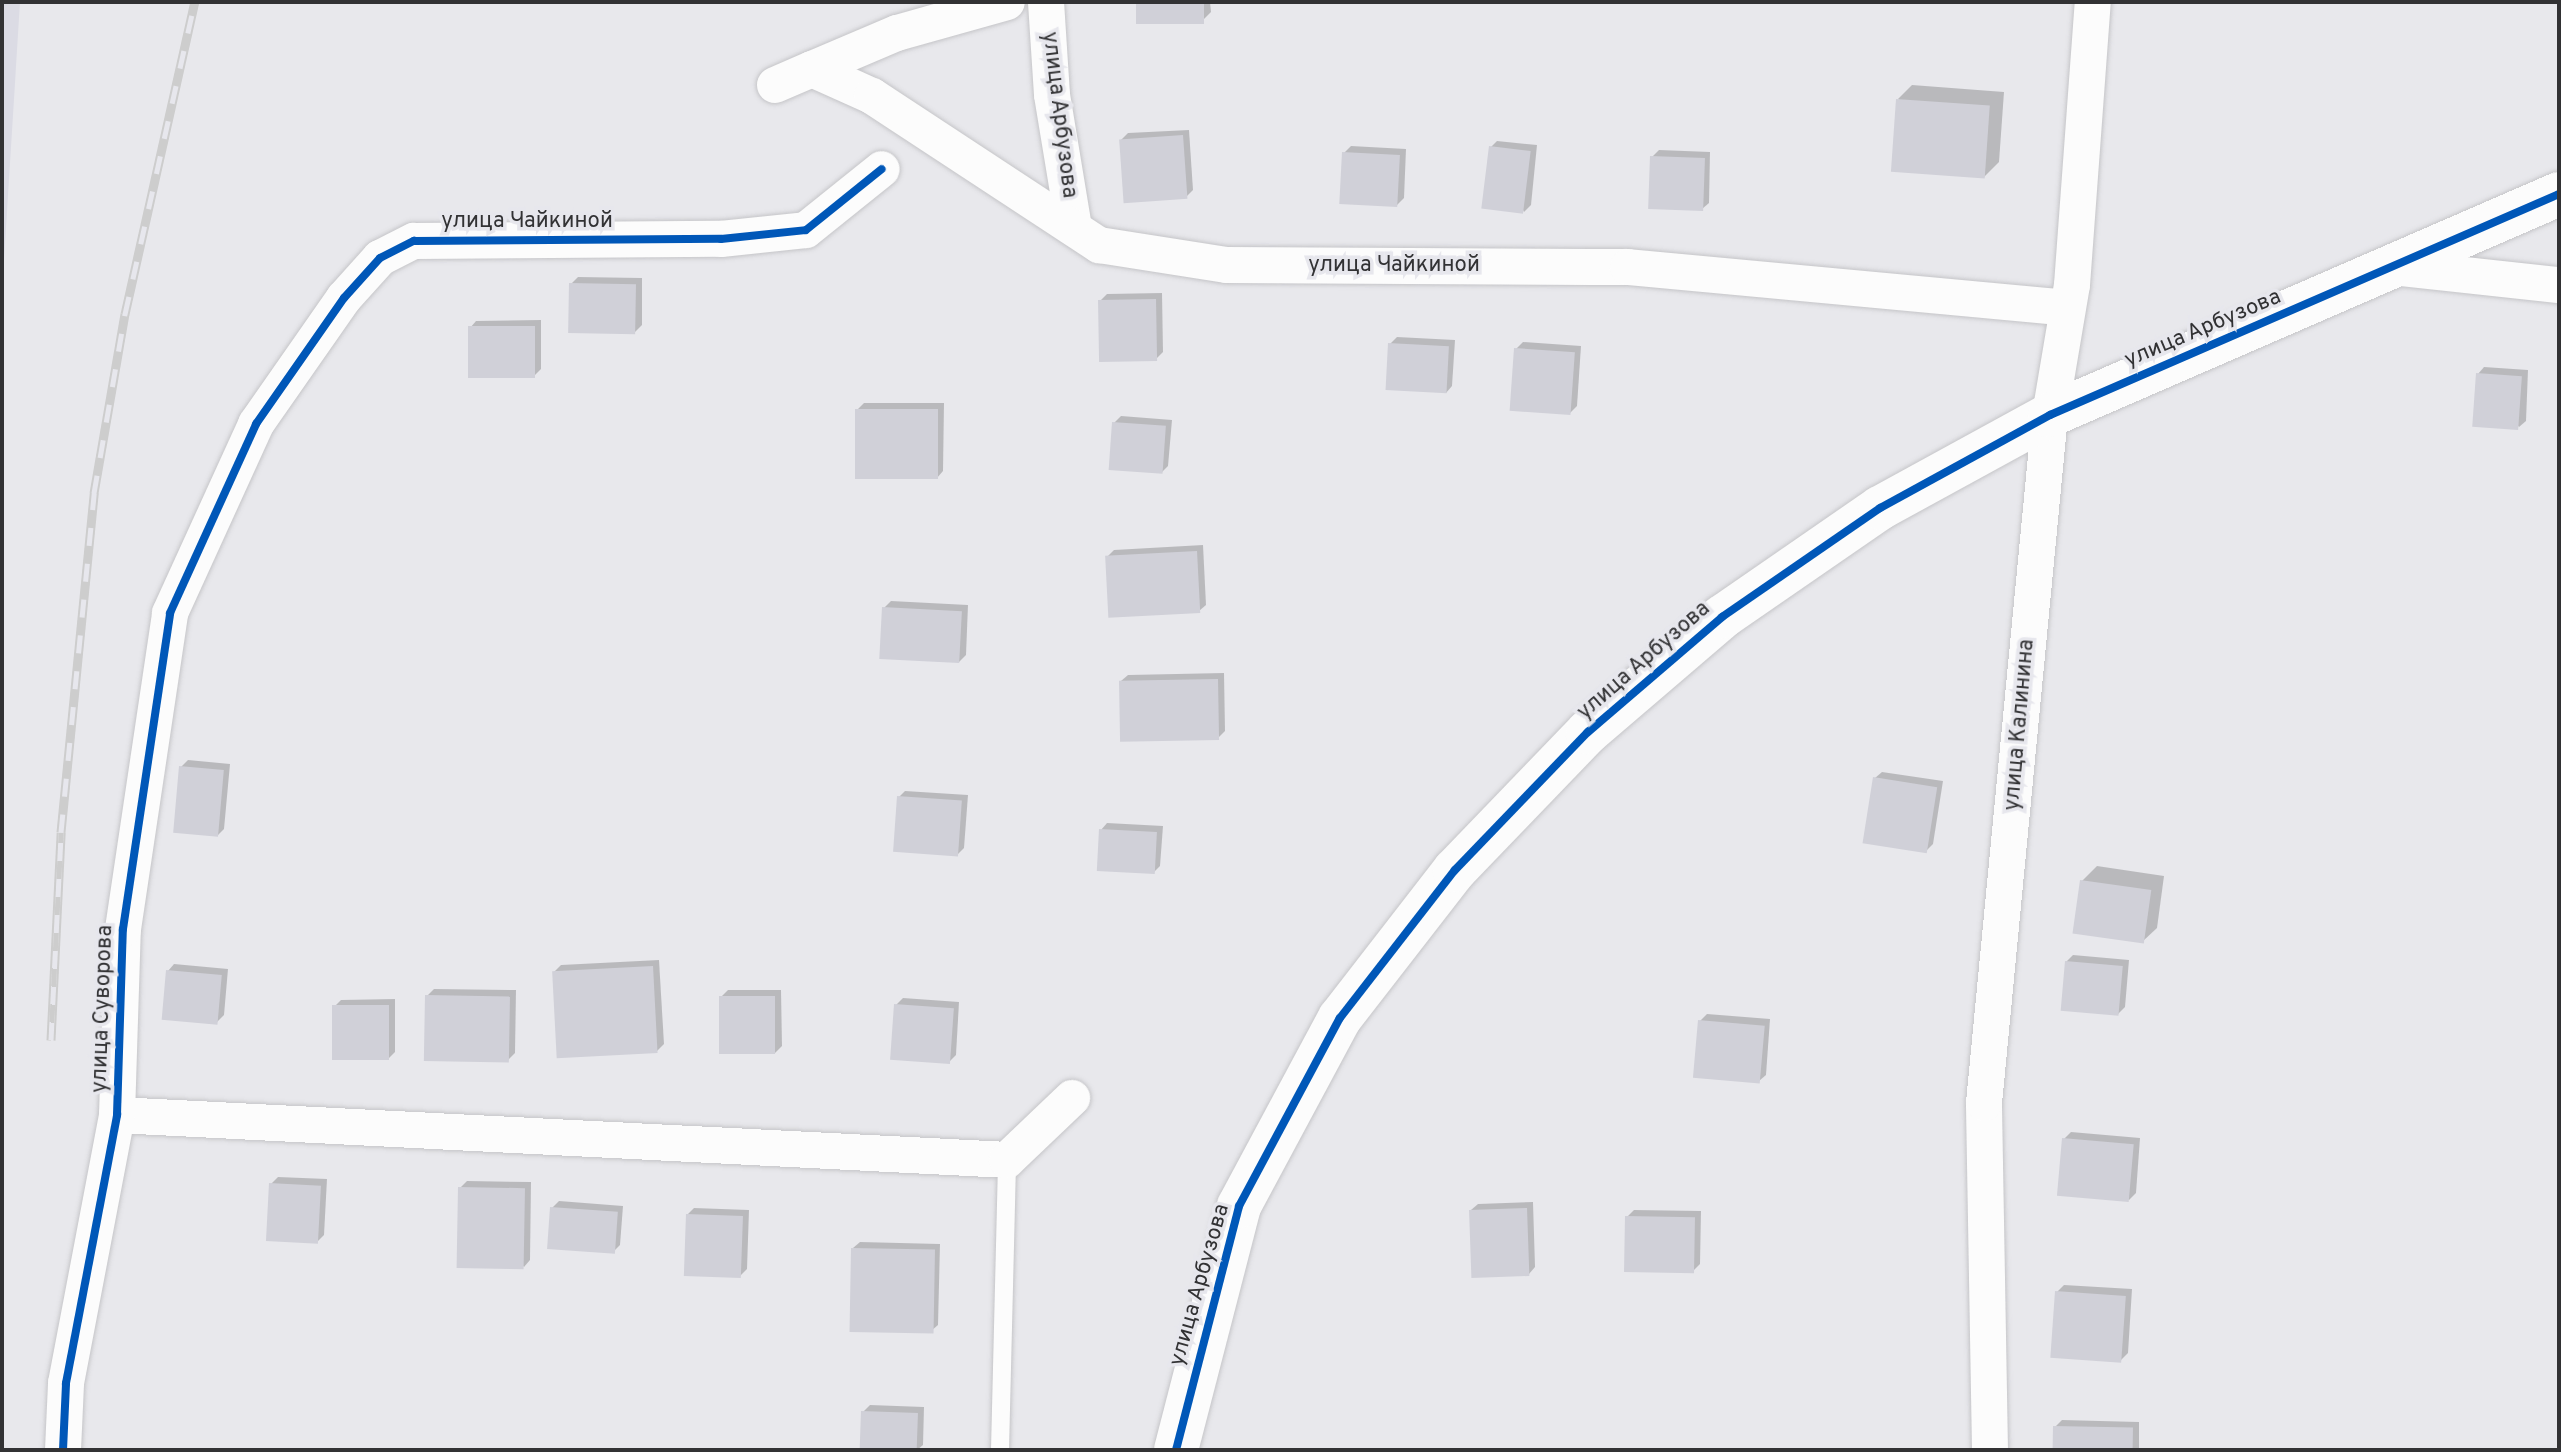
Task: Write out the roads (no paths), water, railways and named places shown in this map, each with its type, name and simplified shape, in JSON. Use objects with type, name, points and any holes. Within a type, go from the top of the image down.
[{"type":"street","points":[[775,85],[897,33],[1007,2]]},
{"type":"street","name":"улица Арбузова","points":[[1046,2],[1052,95],[1074,228]]},
{"type":"street","name":"улица Калинина","points":[[1990,1450],[1984,1103],[2050,415],[2072,285],[2093,2]]},
{"type":"street","name":"улица Чайкиной","points":[[812,69],[872,96],[1099,245],[1226,265],[1628,267],[2066,308]]},
{"type":"street","name":"улица Чайкиной","points":[[230,485],[256,424],[344,298],[380,258],[414,241],[721,239],[806,230],[882,169]]},
{"type":"street","name":"улица Арбузова","points":[[1176,1450],[1239,1206],[1340,1018],[1455,870],[1588,732],[1722,617],[1880,508],[2050,415],[2559,194]]},
{"type":"street","points":[[2392,267],[2559,285]]},
{"type":"street","name":"улица Суворова","points":[[63,1450],[66,1383],[117,1115],[123,929],[170,613],[230,485]]},
{"type":"street","points":[[117,1115],[1007,1160],[1072,1098]]},
{"type":"lane","points":[[1000,1450],[1007,1160]]},
{"type":"railway","points":[[51,1040],[61,832],[94,493],[125,314],[195,2]]}]
